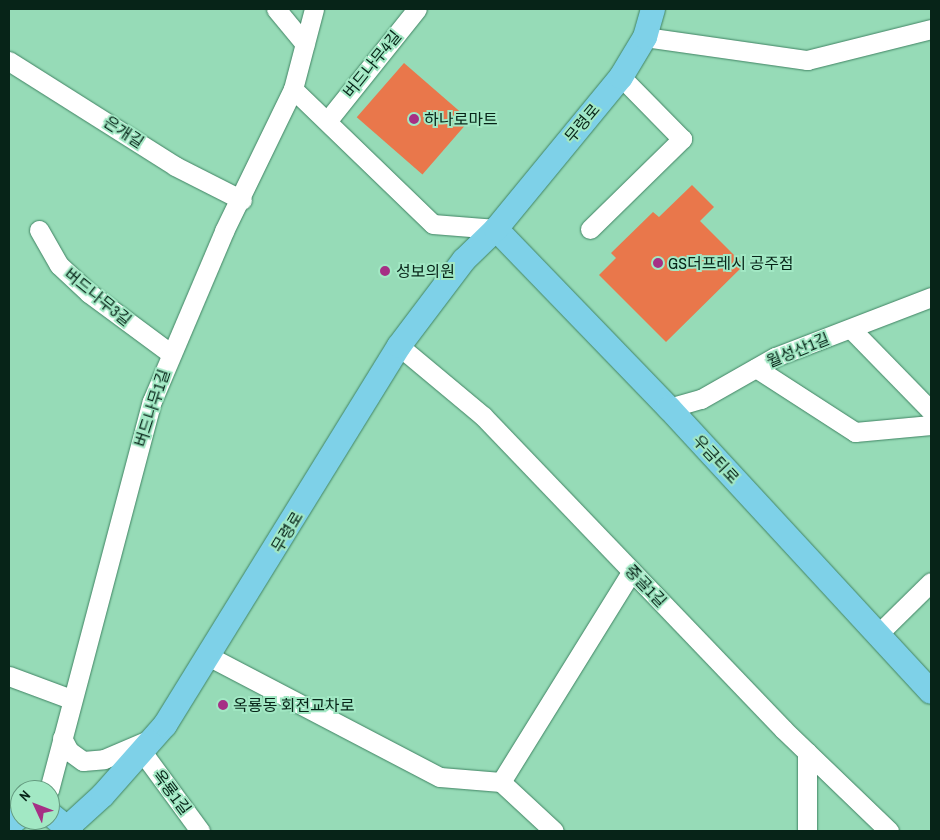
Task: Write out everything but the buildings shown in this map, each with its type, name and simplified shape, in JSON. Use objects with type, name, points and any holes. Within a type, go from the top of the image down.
[{"type":"main road","name":"무령로","points":[[63,824],[149,745],[210,657],[399,346],[464,260],[496,229],[621,77],[645,37],[653,9]]},
{"type":"main road","name":"우금티로","points":[[496,229],[669,408],[931,692]]},
{"type":"street","points":[[276,9],[305,44]]},
{"type":"street","name":"버드나무1길","points":[[52,780],[116,526],[170,353],[224,231],[242,200],[293,89],[314,9]]},
{"type":"street","name":"버드나무4길","points":[[328,120],[417,9]]},
{"type":"street","points":[[645,37],[807,60],[931,29]]},
{"type":"street","name":"은개길","points":[[9,61],[175,166],[242,200]]},
{"type":"street","points":[[590,229],[682,139],[621,77]]},
{"type":"street","points":[[293,89],[328,120],[433,224],[496,229]]},
{"type":"street","name":"버드나무3길","points":[[39,230],[59,265],[89,293],[170,353]]},
{"type":"street","name":"월성산1길","points":[[669,408],[701,399],[756,368],[931,297]]},
{"type":"street","points":[[852,330],[931,411]]},
{"type":"street","name":"중골1길","points":[[399,346],[484,416],[807,752],[889,831]]},
{"type":"street","points":[[756,368],[855,432],[931,425]]},
{"type":"street","points":[[501,782],[632,571]]},
{"type":"street","points":[[878,634],[931,582]]},
{"type":"street","points":[[210,657],[440,777],[501,782],[554,831]]},
{"type":"street","points":[[9,676],[72,699]]},
{"type":"street","points":[[62,738],[69,751],[83,761],[104,759],[149,745]]},
{"type":"street","name":"옥룡1길","points":[[149,745],[200,831]]},
{"type":"street","points":[[807,752],[807,831]]},
{"type":"place","name":"하나로마트","points":[[414,119]]},
{"type":"place","name":"GS더프레시 공주점","points":[[658,263]]},
{"type":"place","name":"성보의원","points":[[385,271]]},
{"type":"place","name":"옥룡동 회전교차로","points":[[223,705]]}]
